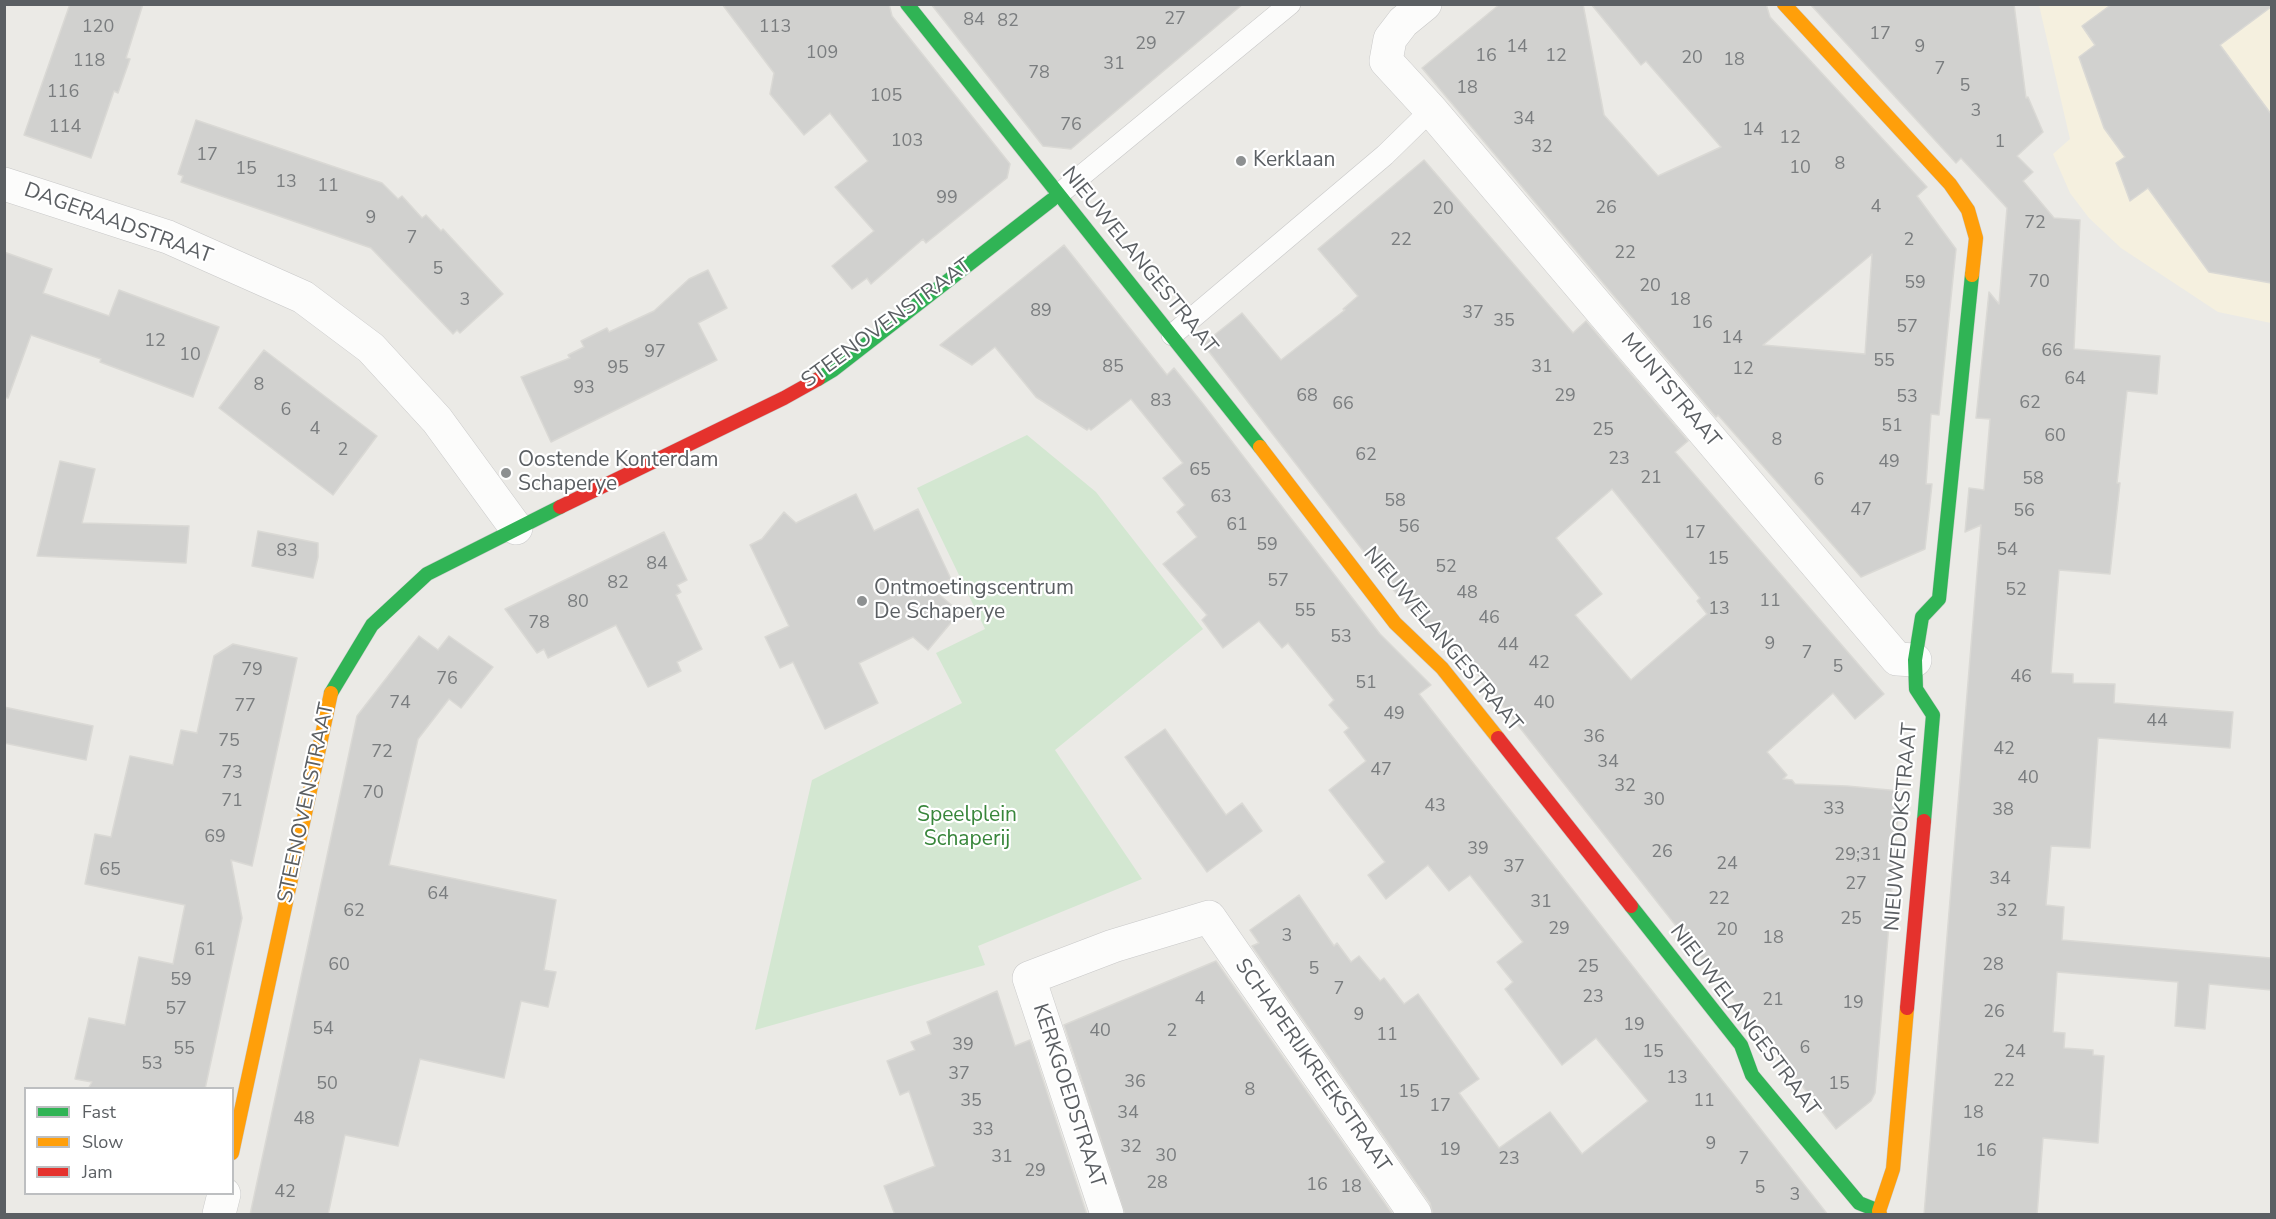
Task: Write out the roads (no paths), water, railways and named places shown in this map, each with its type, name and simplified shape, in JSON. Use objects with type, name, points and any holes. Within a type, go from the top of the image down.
[{"type":"street","name":"NIEUWELANGESTRAAT","points":[[907,4],[1058,195],[1226,401],[1395,623],[1442,668],[1741,1045],[1752,1075],[1859,1203],[1880,1213]]},
{"type":"street","points":[[1425,4],[1403,22],[1389,39],[1386,61],[1431,110]]},
{"type":"street","name":"NIEUWEDOKSTRAAT","points":[[1784,4],[1950,184],[1968,210],[1976,238],[1939,599],[1922,617],[1915,660],[1916,689],[1933,714],[1893,1169],[1880,1213]]},
{"type":"street","name":"MUNTSTRAAT","points":[[1431,110],[1897,659],[1915,660]]},
{"type":"street","name":"DAGERAADSTRAAT","points":[[4,184],[168,237],[303,297],[370,348],[430,412],[516,528]]},
{"type":"street","name":"STEENOVENSTRAAT","points":[[234,1144],[331,693],[372,625],[427,574],[516,528],[784,398],[833,370],[1058,195]]},
{"type":"street","name":"SCHAPERIJKREEKSTRAAT","points":[[1029,978],[1113,946],[1209,917],[1415,1215]]},
{"type":"street","name":"KERKGOEDSTRAAT","points":[[1029,978],[1107,1215]]},
{"type":"street","points":[[219,1215],[224,1195]]},
{"type":"lane","points":[[1058,195],[1290,4]]},
{"type":"lane","points":[[1172,336],[1385,155],[1431,110]]},
{"type":"place","name":"Kerklaan","points":[[1241,161]]},
{"type":"place","name":"Oostende Konterdam Schaperye","points":[[506,473]]},
{"type":"place","name":"Ontmoetingscentrum De Schaperye","points":[[862,601]]},
{"type":"park label","name":"Speelplein Schaperij","points":[[967,828]]}]
